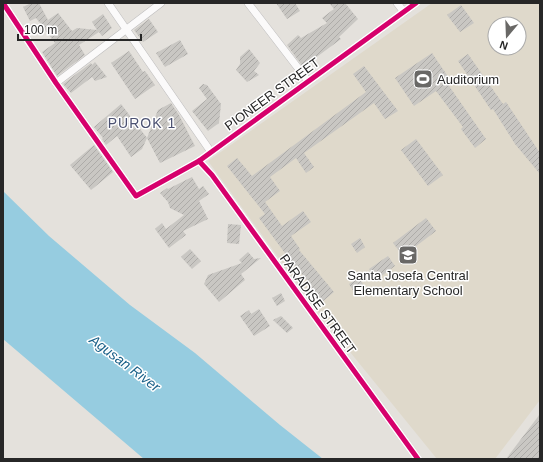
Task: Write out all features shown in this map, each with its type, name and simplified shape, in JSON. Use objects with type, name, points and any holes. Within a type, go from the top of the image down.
[{"type":"street","points":[[3,3],[56,83],[161,3]]},
{"type":"street","points":[[108,3],[212,152]]},
{"type":"street","points":[[248,3],[308,81]]},
{"type":"street","points":[[397,3],[404,12]]},
{"type":"street","name":"PIONEER STREET","points":[[56,83],[136,196],[199,161],[416,3]]},
{"type":"street","name":"PARADISE STREET","points":[[199,161],[212,175],[418,459]]},
{"type":"shaded area","name":"Santa Josefa Central Elementary School","points":[[432,3],[540,3],[540,400],[495,459],[437,459],[324,320],[208,161]]},
{"type":"water","name":"Agusan River","points":[[3,191],[49,236],[130,305],[195,353],[280,425],[323,459],[144,459],[3,339]]},
{"type":"building","points":[[31,3],[39,3],[48,20],[58,13],[72,31],[77,28],[97,30],[92,22],[103,14],[112,28],[102,36],[99,32],[79,45],[85,55],[57,76],[42,52],[55,43],[36,18],[30,21],[23,7]]},
{"type":"building","points":[[276,3],[295,3],[300,11],[287,19]]},
{"type":"building","points":[[329,3],[345,3],[358,19],[339,37],[341,39],[303,67],[287,45],[298,35],[301,38],[327,23],[322,18],[334,9]]},
{"type":"building","points":[[461,5],[474,23],[460,32],[447,15]]},
{"type":"building","points":[[149,19],[158,32],[143,42],[134,30]]},
{"type":"building","points":[[180,40],[188,54],[165,67],[156,53]]},
{"type":"building","points":[[249,49],[260,63],[254,71],[259,75],[247,82],[236,70],[240,64],[240,57]]},
{"type":"building","points":[[129,51],[143,72],[145,71],[155,85],[135,99],[111,63]]},
{"type":"building","name":"Auditorium","points":[[432,53],[451,81],[447,83],[486,139],[475,148],[461,129],[463,127],[436,91],[414,106],[395,78]]},
{"type":"building","points":[[468,54],[503,104],[506,102],[540,153],[540,174],[515,144],[493,109],[491,110],[458,61]]},
{"type":"building","points":[[95,62],[107,77],[95,81],[92,77],[71,93],[63,84],[91,63],[92,65]]},
{"type":"building","points":[[364,66],[398,111],[385,119],[374,103],[304,153],[314,167],[306,173],[296,158],[270,177],[280,191],[265,202],[282,226],[303,211],[311,222],[291,236],[300,249],[299,250],[334,292],[322,302],[310,287],[312,286],[293,264],[259,218],[265,214],[227,166],[237,158],[252,176],[366,92],[353,74]]},
{"type":"building","points":[[203,84],[207,85],[221,104],[219,123],[208,131],[192,111],[207,99],[199,88]]},
{"type":"building","points":[[171,103],[195,146],[160,163],[147,138],[158,110]]},
{"type":"building","points":[[121,104],[147,138],[142,149],[131,157],[117,136],[106,145],[102,139],[103,138],[94,127]]},
{"type":"building","points":[[416,139],[443,175],[428,186],[401,150]]},
{"type":"building","points":[[94,145],[113,172],[91,190],[70,165]]},
{"type":"building","points":[[192,177],[199,189],[203,186],[209,194],[199,201],[208,219],[183,231],[186,235],[169,248],[155,229],[162,223],[166,229],[184,215],[170,208],[168,202],[160,193],[167,188],[168,189]]},
{"type":"building","points":[[426,218],[436,231],[403,256],[393,243]]},
{"type":"building","points":[[228,224],[241,225],[239,244],[227,243]]},
{"type":"building","points":[[360,238],[365,247],[357,253],[351,244]]},
{"type":"building","points":[[190,249],[201,261],[192,269],[181,257]]},
{"type":"building","points":[[248,252],[254,259],[261,258],[241,274],[245,280],[219,302],[204,284],[208,275],[242,263],[239,260]]},
{"type":"building","points":[[388,256],[395,266],[376,280],[369,269]]},
{"type":"building","points":[[359,277],[364,286],[354,292],[349,284]]},
{"type":"building","points":[[281,293],[285,301],[277,306],[272,298]]},
{"type":"building","points":[[259,309],[270,326],[254,336],[240,316],[249,310],[251,314]]},
{"type":"building","points":[[281,316],[293,328],[287,333],[273,320]]},
{"type":"building","points":[[540,414],[540,459],[506,459]]},
{"type":"cycle path","points":[[3,3],[56,83],[136,196],[199,161],[416,3]]},
{"type":"cycle path","points":[[199,161],[212,175],[418,459]]},
{"type":"place","name":"Auditorium","points":[[423,79]]},
{"type":"place","name":"Santa Josefa Central Elementary School","points":[[408,255]]},
{"type":"district","name":"PUROK 1","points":[[142,123]]}]
